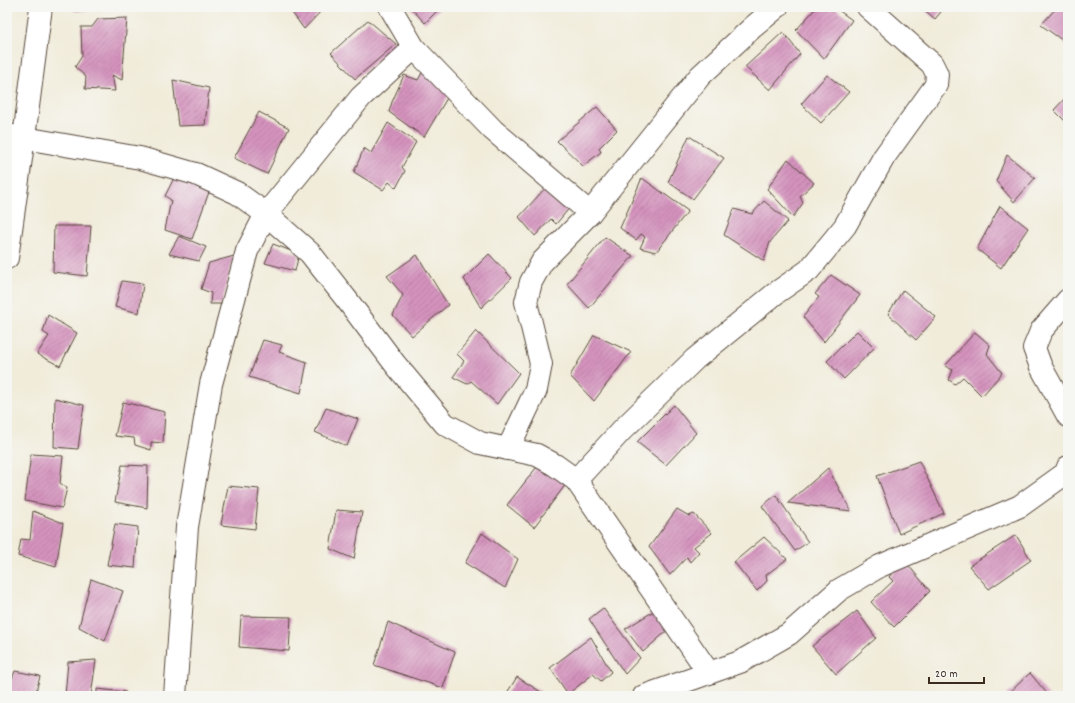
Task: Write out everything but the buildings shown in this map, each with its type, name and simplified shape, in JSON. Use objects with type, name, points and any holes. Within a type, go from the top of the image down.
[{"type":"street","points":[[7,258],[16,136],[41,7]]},
{"type":"street","points":[[390,7],[414,48],[493,130],[590,213]]},
{"type":"street","points":[[508,449],[536,390],[541,364],[526,302],[531,282],[542,262],[590,213],[700,76],[753,26],[777,7]]},
{"type":"street","points":[[576,480],[622,430],[695,359],[776,293],[809,270],[845,226],[884,157],[936,85],[937,74],[932,64],[868,7]]},
{"type":"street","points":[[175,696],[187,527],[211,384],[247,251],[266,214],[361,97],[414,48]]},
{"type":"street","points":[[16,136],[140,158],[196,174],[237,193],[266,214],[310,253],[395,364],[445,424],[480,443],[537,455],[555,465],[576,480],[709,673]]},
{"type":"street","points":[[1068,300],[1040,331],[1034,348],[1041,367],[1068,416]]},
{"type":"street","points":[[644,696],[740,662],[789,634],[839,590],[880,566],[1020,506],[1066,473],[1068,467]]}]
